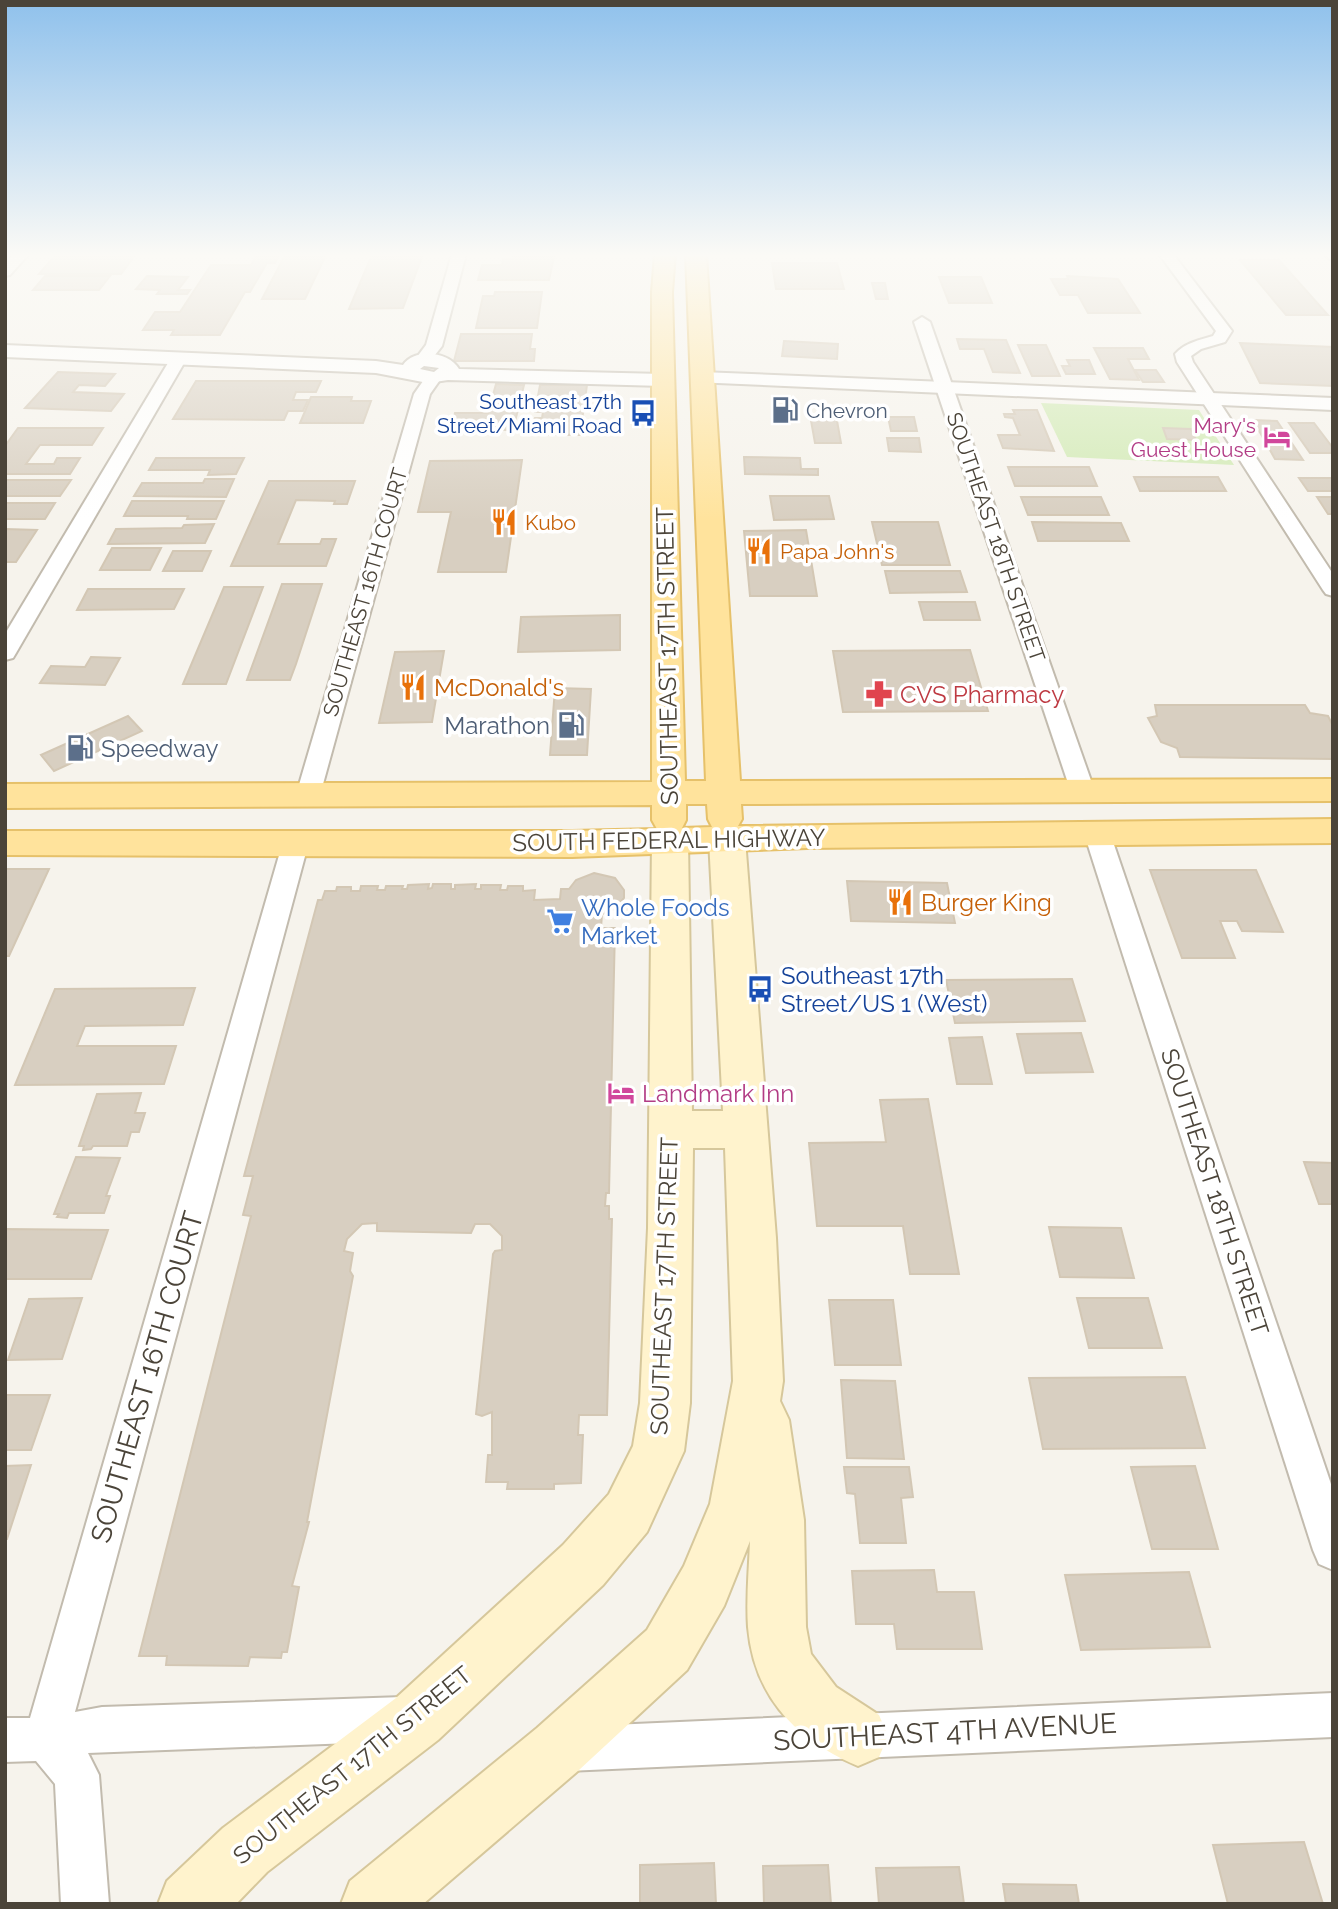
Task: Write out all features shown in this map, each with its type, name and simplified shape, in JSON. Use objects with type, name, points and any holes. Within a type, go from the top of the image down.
[{"type":"main road","name":"SOUTHEAST 17TH STREET","points":[[190,1904],[245,1850],[417,1719],[583,1565],[628,1513],[658,1451],[666,1390],[671,1228],[670,840],[663,343]]},
{"type":"main road","name":"SOUTHEAST 17TH STREET","points":[[373,1904],[558,1749],[667,1650],[704,1586],[737,1505],[758,1381],[753,1238],[723,794],[700,343]]},
{"type":"main road","points":[[663,368],[678,366],[701,378]]},
{"type":"main road","name":"SOUTH FEDERAL HIGHWAY","points":[[5,796],[1333,790]]},
{"type":"main road","name":"SOUTH FEDERAL HIGHWAY","points":[[5,843],[572,844],[727,839],[1333,831]]},
{"type":"main road","points":[[671,1129],[745,1130]]},
{"type":"main road","points":[[758,1381],[777,1520],[777,1627],[785,1667],[815,1709],[858,1736]]},
{"type":"street","name":"SOUTHEAST 16TH COURT","points":[[308,795],[436,343]]},
{"type":"street","name":"SOUTHEAST 18TH STREET","points":[[929,343],[1083,792]]},
{"type":"street","points":[[1205,343],[1183,354],[1185,362],[1333,590]]},
{"type":"street","points":[[5,351],[376,367],[663,368]]},
{"type":"street","points":[[5,653],[179,358]]},
{"type":"street","points":[[701,378],[1333,404]]},
{"type":"street","name":"SOUTHEAST 18TH STREET","points":[[1097,834],[1333,1550]]},
{"type":"street","name":"SOUTHEAST 16TH COURT","points":[[26,1739],[295,845]]},
{"type":"street","name":"SOUTHEAST 4TH AVENUE","points":[[558,1749],[1333,1715]]},
{"type":"street","points":[[26,1739],[102,1729],[417,1719]]},
{"type":"street","points":[[26,1739],[77,1775],[85,1904]]},
{"type":"green space","points":[[1041,403],[1199,410],[1234,465],[1067,457]]},
{"type":"building","points":[[459,343],[531,343],[530,349],[535,349],[534,361],[454,361]]},
{"type":"building","points":[[784,343],[838,344],[837,359],[782,356]]},
{"type":"building","points":[[958,343],[1007,343],[1020,373],[993,372],[984,349],[960,349]]},
{"type":"building","points":[[1240,343],[1333,347],[1333,386],[1260,383]]},
{"type":"building","points":[[1018,345],[1046,345],[1060,376],[1032,376]]},
{"type":"building","points":[[1094,348],[1143,348],[1149,359],[1128,359],[1139,380],[1110,379]]},
{"type":"building","points":[[1067,360],[1089,360],[1095,374],[1066,374],[1062,366],[1070,366]]},
{"type":"building","points":[[1135,370],[1156,370],[1164,382],[1143,382]]},
{"type":"building","points":[[58,372],[115,374],[105,386],[79,385],[73,392],[124,394],[111,411],[25,408]]},
{"type":"building","points":[[196,381],[321,381],[316,392],[296,392],[293,400],[308,400],[303,411],[288,411],[284,420],[173,419]]},
{"type":"building","points":[[496,384],[524,385],[513,430],[451,429],[455,413],[488,413]]},
{"type":"building","points":[[540,385],[587,385],[580,435],[539,435],[541,424],[533,424],[535,418],[542,418],[543,412],[535,412]]},
{"type":"building","points":[[311,397],[352,397],[351,401],[371,401],[363,423],[300,423]]},
{"type":"building","points":[[1013,410],[1037,410],[1054,451],[1003,448],[998,435],[1020,435],[1013,418],[1005,417],[1004,414],[1015,414]]},
{"type":"building","points":[[810,415],[836,415],[841,443],[815,443]]},
{"type":"building","points":[[888,417],[914,417],[917,431],[891,431]]},
{"type":"building","points":[[1253,420],[1277,421],[1303,460],[1275,459]]},
{"type":"building","points":[[1289,423],[1314,423],[1333,448],[1333,453],[1310,453]]},
{"type":"building","points":[[18,428],[103,428],[92,445],[40,445],[26,464],[54,464],[57,458],[80,458],[70,474],[5,474],[5,446]]},
{"type":"building","points":[[1163,428],[1191,429],[1196,440],[1167,439]]},
{"type":"building","points":[[887,438],[919,438],[921,452],[889,451]]},
{"type":"building","points":[[744,457],[800,458],[801,469],[818,469],[818,475],[745,474]]},
{"type":"building","points":[[156,458],[244,458],[236,474],[208,475],[210,470],[149,470]]},
{"type":"building","points":[[522,460],[506,572],[438,572],[451,512],[418,512],[430,461]]},
{"type":"building","points":[[1008,467],[1089,467],[1097,486],[1015,486]]},
{"type":"building","points":[[1134,477],[1218,477],[1226,491],[1140,491]]},
{"type":"building","points":[[1299,478],[1333,478],[1333,491],[1308,491]]},
{"type":"building","points":[[205,479],[234,479],[226,497],[134,496],[142,483],[203,483]]},
{"type":"building","points":[[5,480],[71,480],[60,496],[5,496]]},
{"type":"building","points":[[269,481],[355,481],[347,504],[296,500],[278,544],[320,544],[322,539],[336,539],[326,566],[231,566]]},
{"type":"building","points":[[770,496],[829,496],[834,519],[774,520]]},
{"type":"building","points":[[1021,497],[1101,497],[1109,515],[1028,515]]},
{"type":"building","points":[[1317,497],[1333,497],[1333,514],[1328,514]]},
{"type":"building","points":[[132,501],[224,501],[216,519],[187,519],[188,516],[124,516]]},
{"type":"building","points":[[5,503],[55,503],[45,519],[5,519]]},
{"type":"building","points":[[872,522],[938,522],[950,565],[882,565]]},
{"type":"building","points":[[1032,522],[1121,523],[1129,541],[1038,541]]},
{"type":"building","points":[[214,524],[205,543],[108,544],[116,529],[182,528],[184,525]]},
{"type":"building","points":[[5,529],[37,530],[16,562],[5,562]]},
{"type":"building","points":[[806,530],[817,596],[750,596],[744,531]]},
{"type":"building","points":[[112,548],[161,548],[150,570],[100,570]]},
{"type":"building","points":[[173,551],[211,551],[202,571],[163,571]]},
{"type":"building","points":[[885,571],[960,571],[967,592],[890,593]]},
{"type":"building","points":[[282,584],[322,584],[296,664],[290,680],[247,680]]},
{"type":"building","points":[[224,587],[263,587],[226,684],[183,684]]},
{"type":"building","points":[[88,589],[184,589],[174,609],[77,610]]},
{"type":"building","points":[[919,602],[975,602],[980,620],[924,620]]},
{"type":"building","points":[[620,615],[620,650],[518,652],[521,617]]},
{"type":"building","points":[[970,650],[988,711],[843,712],[833,651]]},
{"type":"building","name":"McDonald's","points":[[444,651],[432,722],[379,723],[395,652]]},
{"type":"building","points":[[91,657],[120,658],[105,685],[40,683],[51,666],[85,667]]},
{"type":"building","points":[[555,688],[591,689],[587,755],[550,755]]},
{"type":"building","points":[[1155,705],[1305,705],[1310,713],[1328,716],[1333,726],[1333,759],[1180,757],[1177,748],[1161,742],[1148,718],[1157,716]]},
{"type":"building","name":"Speedway","points":[[128,716],[142,731],[54,771],[41,755]]},
{"type":"building","points":[[5,869],[49,869],[9,956],[5,956]]},
{"type":"building","points":[[1150,870],[1256,870],[1283,932],[1242,931],[1237,921],[1220,921],[1235,958],[1182,958]]},
{"type":"building","points":[[594,873],[615,878],[624,890],[624,898],[615,909],[602,914],[601,928],[615,928],[609,1193],[606,1193],[605,1206],[609,1206],[609,1219],[612,1219],[607,1415],[579,1415],[578,1435],[583,1435],[581,1483],[554,1484],[554,1489],[507,1489],[508,1482],[486,1482],[488,1455],[492,1455],[492,1412],[482,1416],[476,1414],[493,1254],[502,1250],[502,1236],[490,1224],[475,1224],[471,1233],[377,1231],[377,1223],[362,1224],[347,1239],[344,1251],[353,1253],[350,1271],[353,1276],[309,1522],[292,1586],[299,1587],[287,1652],[282,1652],[281,1658],[250,1657],[248,1666],[166,1665],[167,1656],[139,1656],[251,1216],[243,1215],[253,1176],[244,1176],[318,900],[322,900],[325,891],[336,891],[337,887],[351,887],[351,891],[360,891],[361,886],[378,886],[377,890],[385,890],[386,886],[403,886],[402,889],[407,889],[408,885],[429,884],[428,889],[432,888],[433,884],[451,884],[451,889],[455,889],[455,885],[476,884],[475,889],[481,889],[481,885],[501,885],[500,890],[507,890],[508,886],[523,886],[523,891],[535,890],[534,900],[560,899],[561,889],[569,889],[576,880]]},
{"type":"building","name":"Burger King","points":[[847,881],[947,883],[955,923],[851,921]]},
{"type":"building","points":[[1072,979],[1085,1021],[955,1023],[946,980]]},
{"type":"building","points":[[195,988],[183,1025],[85,1026],[77,1046],[176,1046],[164,1084],[15,1085],[55,989]]},
{"type":"building","points":[[1081,1033],[1093,1072],[1026,1073],[1017,1034]]},
{"type":"building","points":[[982,1037],[992,1084],[957,1084],[949,1038]]},
{"type":"building","points":[[141,1093],[135,1113],[145,1113],[139,1132],[131,1132],[127,1146],[93,1146],[83,1150],[84,1146],[79,1146],[97,1094]]},
{"type":"building","points":[[928,1099],[959,1274],[910,1274],[903,1226],[817,1226],[809,1143],[886,1142],[880,1100]]},
{"type":"building","points":[[76,1157],[120,1158],[106,1196],[110,1196],[104,1213],[69,1213],[67,1218],[57,1217],[59,1214],[54,1214]]},
{"type":"building","points":[[1304,1162],[1333,1163],[1333,1204],[1319,1204]]},
{"type":"building","points":[[1049,1227],[1121,1228],[1134,1278],[1060,1277]]},
{"type":"building","points":[[5,1229],[108,1230],[91,1279],[5,1279]]},
{"type":"building","points":[[82,1298],[62,1359],[8,1360],[29,1299]]},
{"type":"building","points":[[1077,1298],[1148,1298],[1162,1348],[1089,1348]]},
{"type":"building","points":[[829,1300],[893,1300],[901,1365],[835,1365]]},
{"type":"building","points":[[1185,1377],[1205,1448],[1043,1449],[1029,1378]]},
{"type":"building","points":[[841,1380],[895,1381],[904,1459],[847,1458]]},
{"type":"building","points":[[5,1395],[50,1395],[31,1450],[5,1450]]},
{"type":"building","points":[[31,1465],[7,1539],[5,1539],[5,1466]]},
{"type":"building","points":[[1195,1466],[1218,1549],[1152,1549],[1131,1467]]},
{"type":"building","points":[[844,1467],[909,1467],[913,1497],[901,1498],[906,1543],[860,1543],[855,1494],[847,1493]]},
{"type":"building","points":[[934,1570],[937,1592],[974,1592],[982,1649],[897,1649],[894,1624],[856,1624],[852,1571]]},
{"type":"building","points":[[1189,1572],[1210,1647],[1081,1650],[1065,1575]]},
{"type":"building","points":[[1304,1842],[1323,1904],[1228,1904],[1213,1845]]},
{"type":"building","points":[[714,1863],[716,1904],[640,1904],[640,1865]]},
{"type":"building","points":[[828,1865],[831,1904],[764,1904],[763,1866]]},
{"type":"building","points":[[959,1867],[964,1904],[879,1904],[876,1868]]},
{"type":"building","points":[[1003,1884],[1076,1885],[1079,1904],[1006,1904]]},
{"type":"place","name":"Chevron","points":[[785,410]]},
{"type":"place","name":"Southeast 17th Street/Miami Road","points":[[643,413]]},
{"type":"place","name":"Mary's Guest House","points":[[1277,437]]},
{"type":"place","name":"Kubo","points":[[504,522]]},
{"type":"place","name":"Papa John's","points":[[759,551]]},
{"type":"place","name":"McDonald's","points":[[413,687]]},
{"type":"place","name":"CVS Pharmacy","points":[[879,694]]},
{"type":"place","name":"Marathon","points":[[571,725]]},
{"type":"place","name":"Speedway","points":[[80,748]]},
{"type":"place","name":"Burger King","points":[[900,902]]},
{"type":"place","name":"Whole Foods Market","points":[[560,921]]},
{"type":"place","name":"Southeast 17th Street/US 1 (West)","points":[[760,989]]},
{"type":"place","name":"Landmark Inn","points":[[621,1093]]}]
